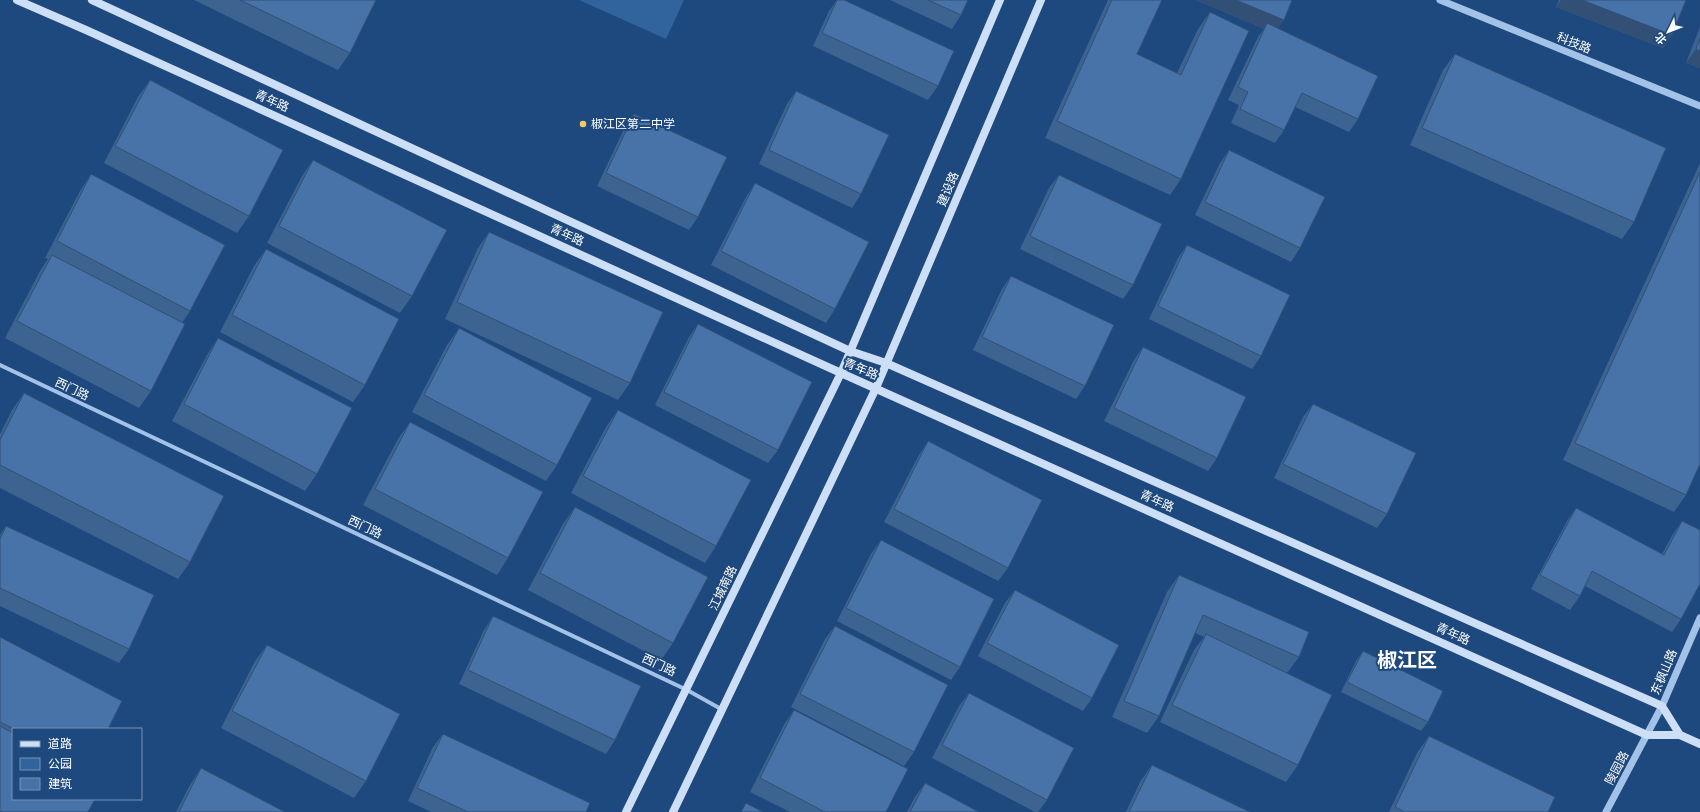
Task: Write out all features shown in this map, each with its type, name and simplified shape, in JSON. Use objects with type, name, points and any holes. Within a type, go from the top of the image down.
[{"type":"main road","name":"青年路","points":[[17,0],[93,33],[840,373],[1647,735],[1680,735],[1700,744]]},
{"type":"main road","points":[[92,0],[850,351],[886,363],[1662,706],[1680,735]]},
{"type":"main road","points":[[840,373],[1000,0]]},
{"type":"main road","name":"建设路","points":[[876,388],[1042,0]]},
{"type":"main road","name":"江城南路","points":[[626,812],[687,690],[840,373]]},
{"type":"main road","points":[[673,812],[876,388]]},
{"type":"street","name":"科技路","points":[[1440,0],[1700,106]]},
{"type":"street","name":"西门路","points":[[0,365],[687,690],[721,709]]},
{"type":"street","name":"东枫山路","points":[[1647,735],[1662,706],[1700,618]]},
{"type":"street","name":"陵园路","points":[[1606,812],[1647,735]]},
{"type":"green space","points":[[579,0],[684,0],[666,39]]},
{"type":"building","points":[[240,0],[376,0],[350,53]]},
{"type":"building","points":[[837,0],[844,0],[954,51],[938,86],[822,33]]},
{"type":"building","points":[[928,0],[968,0],[961,15]]},
{"type":"building","points":[[1112,0],[1162,0],[1137,54],[1181,75],[1210,12],[1249,31],[1181,179],[1057,121]]},
{"type":"building","points":[[1236,0],[1292,0],[1284,20]]},
{"type":"building","points":[[1582,0],[1686,0],[1672,35]]},
{"type":"building","points":[[1267,23],[1378,76],[1358,119],[1302,93],[1284,130],[1240,109],[1248,92],[1238,87]]},
{"type":"building","points":[[1700,38],[1700,51],[1696,49]]},
{"type":"building","points":[[1455,54],[1666,148],[1634,222],[1422,128]]},
{"type":"building","points":[[150,80],[283,150],[249,216],[115,146]]},
{"type":"building","points":[[796,91],[889,135],[861,194],[769,150]]},
{"type":"building","points":[[634,114],[727,157],[698,217],[606,173]]},
{"type":"building","points":[[1229,150],[1325,197],[1300,248],[1205,202]]},
{"type":"building","points":[[313,160],[447,230],[412,296],[279,226]]},
{"type":"building","points":[[1700,172],[1700,464],[1686,495],[1575,443]]},
{"type":"building","points":[[91,174],[225,245],[190,311],[57,241]]},
{"type":"building","points":[[1059,175],[1162,224],[1133,285],[1030,236]]},
{"type":"building","points":[[755,183],[869,242],[835,309],[721,251]]},
{"type":"building","points":[[489,232],[663,312],[630,383],[457,302]]},
{"type":"building","points":[[1187,245],[1290,295],[1261,356],[1158,306]]},
{"type":"building","points":[[266,249],[399,319],[365,385],[232,315]]},
{"type":"building","points":[[52,255],[185,324],[151,391],[17,321]]},
{"type":"building","points":[[1011,276],[1114,325],[1085,386],[982,337]]},
{"type":"building","points":[[698,324],[812,382],[778,450],[664,392]]},
{"type":"building","points":[[459,328],[592,398],[557,465],[424,395]]},
{"type":"building","points":[[218,338],[352,408],[317,474],[184,404]]},
{"type":"building","points":[[1143,347],[1246,397],[1217,458],[1114,408]]},
{"type":"building","points":[[24,393],[224,496],[190,562],[0,465],[0,440]]},
{"type":"building","points":[[1313,404],[1416,453],[1387,514],[1283,464]]},
{"type":"building","points":[[618,410],[751,480],[716,546],[583,476]]},
{"type":"building","points":[[410,422],[543,492],[508,558],[375,489]]},
{"type":"building","points":[[928,441],[1042,500],[1008,568],[894,509]]},
{"type":"building","points":[[575,507],[708,577],[673,643],[540,573]]},
{"type":"building","points":[[1576,508],[1664,555],[1682,521],[1700,530],[1700,584],[1681,619],[1592,571],[1580,596],[1540,575]]},
{"type":"building","points":[[6,526],[154,595],[129,649],[0,588],[0,539]]},
{"type":"building","points":[[881,540],[994,599],[960,667],[846,608]]},
{"type":"building","points":[[1179,575],[1309,632],[1299,657],[1203,615],[1159,716],[1124,701]]},
{"type":"building","points":[[1015,590],[1119,645],[1092,698],[987,643]]},
{"type":"building","points":[[493,616],[641,686],[615,740],[468,670]]},
{"type":"building","points":[[835,626],[948,685],[914,752],[800,694]]},
{"type":"building","points":[[1206,634],[1332,695],[1298,765],[1172,705]]},
{"type":"building","points":[[0,637],[122,701],[108,728],[12,728],[0,722]]},
{"type":"building","points":[[267,645],[400,714],[366,781],[232,711]]},
{"type":"building","points":[[1363,651],[1443,691],[1428,722],[1347,682]]},
{"type":"building","points":[[969,693],[1074,748],[1047,800],[942,745]]},
{"type":"building","points":[[794,710],[908,769],[886,812],[825,812],[760,778]]},
{"type":"building","points":[[0,726],[12,732],[12,800],[94,800],[88,812],[0,811]]},
{"type":"building","points":[[443,734],[590,803],[586,812],[468,812],[417,788]]},
{"type":"building","points":[[1429,736],[1555,797],[1548,812],[1405,812],[1395,807]]},
{"type":"building","points":[[1152,765],[1250,812],[1129,812]]},
{"type":"building","points":[[201,768],[285,812],[179,812]]},
{"type":"building","points":[[925,783],[979,812],[910,812]]},
{"type":"building","points":[[746,803],[763,812],[741,812]]},
{"type":"place","name":"椒江区第二中学","points":[[583,124]]},
{"type":"district","name":"椒江区","points":[[1407,660]]}]
